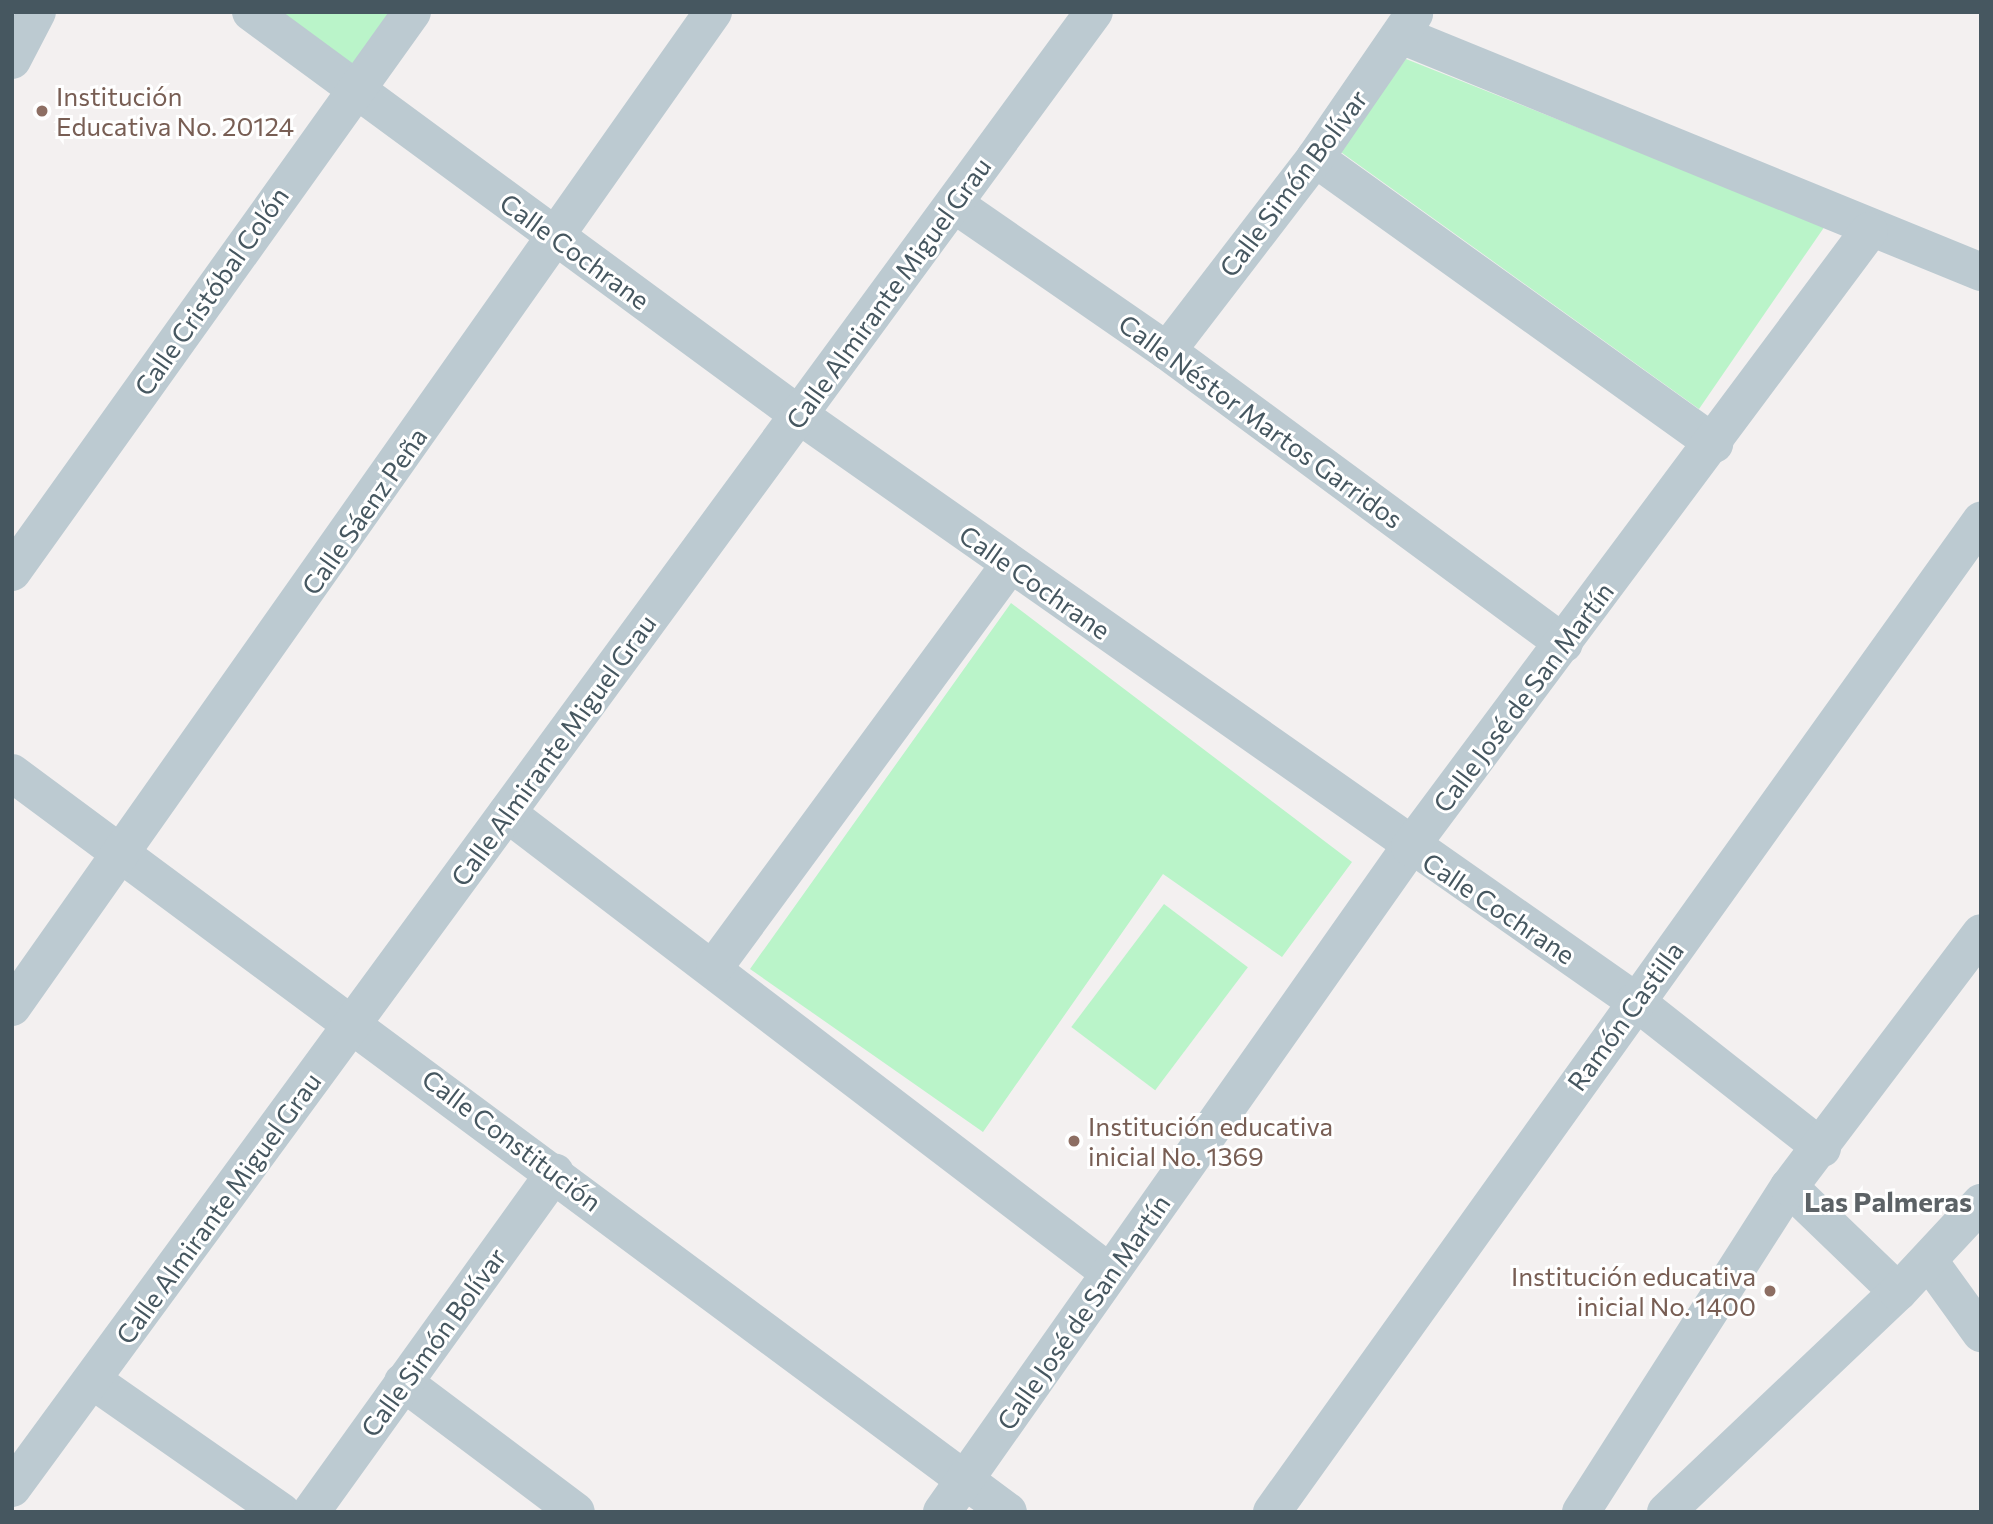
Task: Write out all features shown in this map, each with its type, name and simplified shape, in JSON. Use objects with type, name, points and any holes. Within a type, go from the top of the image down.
[{"type":"street","points":[[12,60],[37,12]]},
{"type":"street","name":"Calle Cochrane","points":[[251,12],[799,415],[1410,847],[1635,1001],[1822,1148]]},
{"type":"street","name":"Calle Cristóbal Colón","points":[[12,572],[355,87],[412,12]]},
{"type":"street","name":"Calle Sáenz Peña","points":[[12,1007],[126,851],[713,12]]},
{"type":"street","name":"Calle Almirante Miguel Grau","points":[[12,1489],[1094,12]]},
{"type":"street","points":[[1408,24],[1869,231],[1981,272]]},
{"type":"street","name":"Calle Simón Bolívar","points":[[1167,351],[1315,158],[1408,24]]},
{"type":"street","points":[[1315,158],[1714,444]]},
{"type":"street","name":"Calle Néstor Martos Garridos","points":[[954,204],[1167,351],[1564,644]]},
{"type":"street","name":"Calle José de San Martín","points":[[942,1512],[1410,847],[1714,444],[1869,231]]},
{"type":"street","name":"Ramón Castilla","points":[[1272,1512],[1635,1001],[1981,521]]},
{"type":"street","points":[[715,966],[1010,564]]},
{"type":"street","name":"Calle Constitución","points":[[12,772],[126,851],[1008,1512]]},
{"type":"street","points":[[508,813],[715,966],[1110,1273]]},
{"type":"street","points":[[1581,1512],[1789,1187],[1822,1148],[1981,933]]},
{"type":"street","name":"Calle Simón Bolívar","points":[[311,1512],[555,1172]]},
{"type":"street","points":[[1789,1187],[1898,1292]]},
{"type":"street","points":[[1665,1512],[1898,1292],[1981,1203]]},
{"type":"street","points":[[1929,1261],[1981,1333]]},
{"type":"street","points":[[92,1380],[281,1512]]},
{"type":"street","points":[[404,1382],[576,1512]]},
{"type":"green space","points":[[273,12],[391,12],[347,73]]},
{"type":"green space","points":[[1406,59],[1825,226],[1699,409],[1338,150]]},
{"type":"green space","points":[[1011,603],[1352,862],[1282,957],[1163,874],[983,1132],[750,969]]},
{"type":"green space","points":[[1164,904],[1248,967],[1155,1090],[1071,1027]]},
{"type":"place","name":"Institución Educativa No. 20124","points":[[42,111]]},
{"type":"place","name":"Institución educativa inicial No. 1369","points":[[1074,1141]]},
{"type":"place","name":"Institución educativa inicial No. 1400","points":[[1770,1291]]},
{"type":"district","name":"Las Palmeras","points":[[1888,1201]]}]
